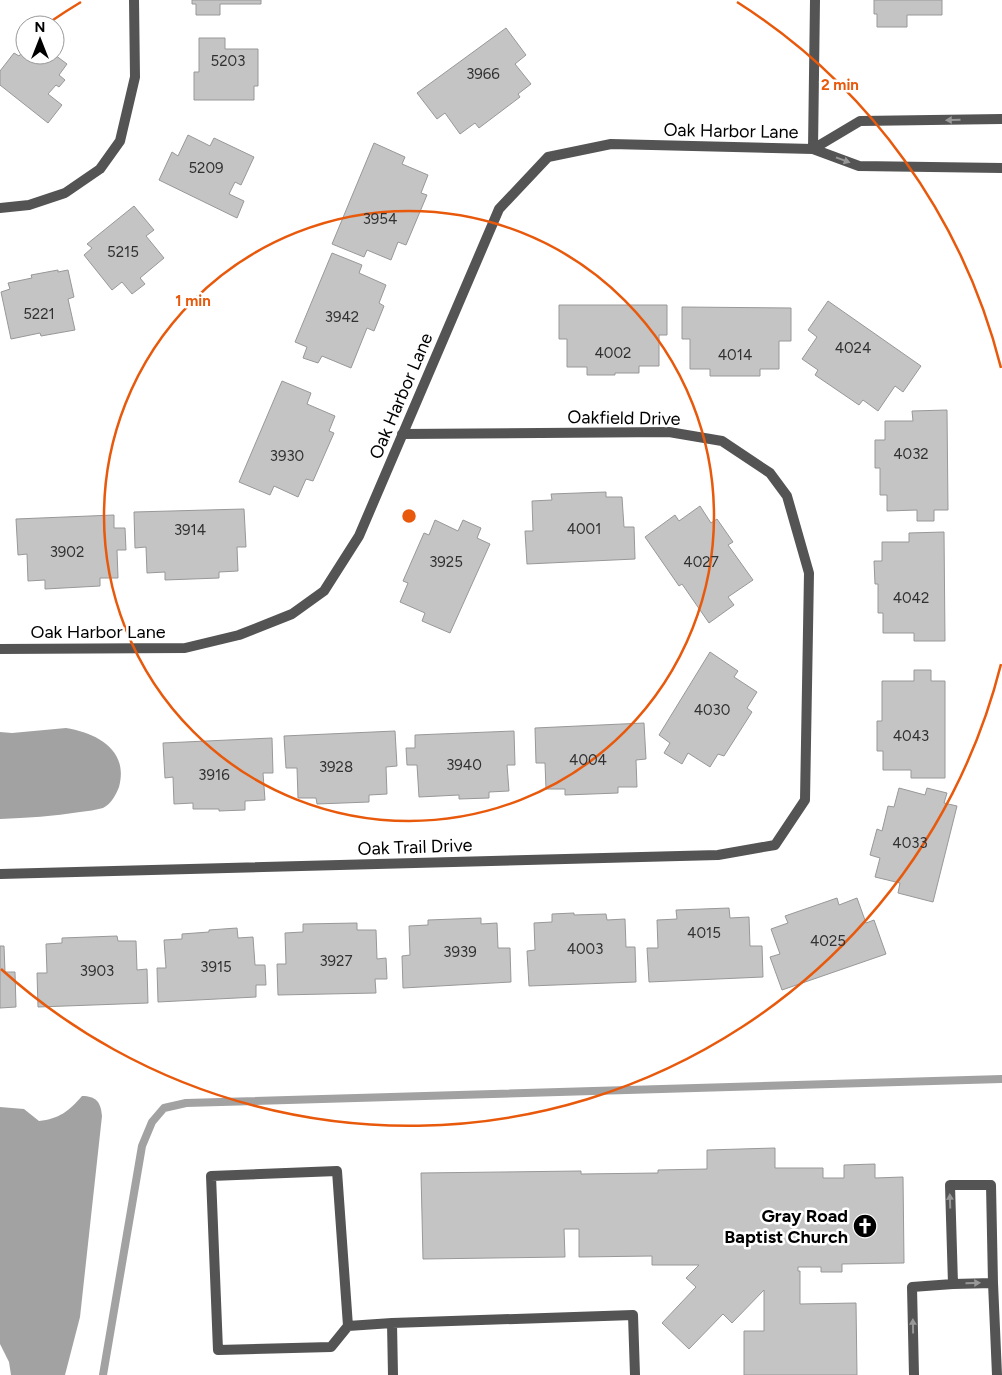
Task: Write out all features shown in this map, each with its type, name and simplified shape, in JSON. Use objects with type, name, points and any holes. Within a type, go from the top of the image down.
[{"type":"street","points":[[0,208],[30,205],[65,193],[100,169],[120,141],[135,78],[134,0]]},
{"type":"street","points":[[813,149],[815,0]]},
{"type":"street","name":"Oak Harbor Lane","points":[[813,149],[860,121],[1002,119]]},
{"type":"street","name":"Oak Harbor Lane","points":[[0,649],[185,648],[239,636],[292,614],[324,591],[359,536],[500,209],[548,157],[611,144],[813,149],[859,166],[1002,168]]},
{"type":"street","name":"Oakfield Drive","points":[[402,434],[669,432],[722,441],[770,474],[787,496],[809,573],[805,800]]},
{"type":"street","name":"Oak Trail Drive","points":[[0,874],[718,855],[775,845],[805,800]]},
{"type":"street","points":[[348,1326],[337,1171],[211,1176],[218,1350],[331,1347],[348,1326],[392,1322],[634,1315],[635,1375]]},
{"type":"street","points":[[953,1284],[950,1185],[991,1185],[997,1375]]},
{"type":"street","points":[[914,1375],[912,1286],[993,1283]]},
{"type":"street","points":[[392,1322],[393,1375]]},
{"type":"shaded area","points":[[66,728],[78,730],[99,739],[115,753],[121,774],[119,787],[113,799],[103,808],[95,810],[50,816],[0,819],[0,732],[12,733]]},
{"type":"shaded area","points":[[82,1096],[91,1097],[97,1101],[102,1116],[80,1317],[65,1375],[11,1375],[9,1362],[0,1344],[0,1107],[24,1109],[39,1121],[63,1113]]},
{"type":"building","points":[[192,0],[261,0],[261,4],[220,4],[220,15],[196,15],[196,4],[192,4]]},
{"type":"building","points":[[874,0],[942,0],[942,15],[907,15],[907,27],[877,27],[877,14],[874,14]]},
{"type":"building","points":[[506,28],[526,55],[515,64],[531,84],[518,94],[520,97],[479,128],[475,123],[460,134],[445,113],[437,119],[417,93]]},
{"type":"building","points":[[199,38],[225,38],[225,49],[258,49],[258,86],[254,86],[254,100],[194,100],[194,72],[199,72]]},
{"type":"building","points":[[14,53],[15,65],[65,65],[65,62],[67,64],[59,75],[65,80],[59,87],[56,85],[48,94],[62,105],[48,123],[0,85],[0,71]]},
{"type":"building","points":[[188,135],[210,146],[214,138],[254,157],[241,185],[235,182],[229,194],[244,201],[237,218],[159,180],[172,152],[178,156]]},
{"type":"building","points":[[374,143],[405,157],[402,164],[428,175],[421,193],[427,195],[406,245],[398,242],[391,260],[367,250],[364,257],[332,244]]},
{"type":"building","points":[[134,206],[154,230],[146,236],[164,258],[140,278],[145,284],[132,294],[122,282],[112,290],[84,255],[92,248],[87,244]]},
{"type":"building","points":[[332,253],[362,265],[359,273],[386,285],[379,303],[384,306],[374,331],[367,328],[351,368],[322,356],[318,363],[303,358],[307,347],[295,342]]},
{"type":"building","points":[[58,270],[58,272],[68,270],[74,297],[68,299],[75,330],[41,336],[40,333],[11,339],[1,292],[10,289],[8,283],[32,278],[31,275]]},
{"type":"building","points":[[828,301],[921,366],[903,392],[895,386],[878,411],[863,400],[859,405],[815,375],[818,370],[802,359],[817,337],[808,330]]},
{"type":"building","points":[[559,305],[667,305],[667,335],[659,335],[659,366],[639,366],[639,373],[615,373],[615,375],[587,375],[587,367],[567,367],[567,339],[559,339]]},
{"type":"building","points":[[682,307],[791,308],[791,341],[779,341],[779,369],[760,369],[760,376],[710,376],[710,369],[690,369],[690,339],[682,339]]},
{"type":"building","points":[[282,381],[311,393],[307,404],[335,416],[329,431],[334,433],[313,481],[306,479],[298,497],[274,486],[270,495],[239,482]]},
{"type":"building","points":[[947,410],[948,510],[934,510],[934,521],[917,521],[917,510],[887,511],[887,495],[880,495],[880,468],[875,468],[875,440],[885,440],[885,421],[913,421],[912,411]]},
{"type":"building","points":[[606,492],[606,497],[622,497],[624,527],[634,527],[635,559],[527,564],[525,531],[533,531],[532,501],[552,500],[551,494]]},
{"type":"building","points":[[700,506],[711,523],[717,519],[733,542],[728,545],[753,580],[728,597],[734,605],[709,623],[682,584],[679,586],[645,537],[675,515],[679,521]]},
{"type":"building","points":[[244,509],[246,547],[237,547],[238,571],[219,572],[219,578],[165,580],[165,572],[147,573],[146,547],[135,548],[134,512]]},
{"type":"building","points":[[114,515],[114,528],[125,528],[126,550],[117,550],[118,578],[100,578],[100,586],[45,589],[45,580],[28,581],[27,554],[18,555],[16,519]]},
{"type":"building","points":[[435,520],[458,531],[463,520],[481,528],[477,538],[490,544],[450,633],[422,621],[425,613],[400,602],[408,583],[403,581],[424,533],[429,535]]},
{"type":"building","points":[[944,532],[945,641],[914,641],[914,633],[883,633],[883,613],[878,613],[878,584],[875,584],[874,561],[882,561],[882,542],[909,542],[909,533]]},
{"type":"building","points":[[710,652],[738,671],[734,677],[757,692],[747,708],[752,712],[724,756],[718,754],[710,767],[688,753],[682,764],[664,753],[670,743],[659,735]]},
{"type":"building","points":[[914,670],[931,670],[931,681],[945,681],[945,778],[911,778],[911,770],[883,770],[883,751],[877,751],[877,721],[882,721],[882,681],[914,681]]},
{"type":"building","points":[[644,723],[646,759],[636,760],[637,787],[618,787],[618,793],[565,795],[565,789],[546,789],[545,763],[536,763],[535,728]]},
{"type":"building","points":[[395,731],[397,766],[386,767],[387,794],[369,795],[369,802],[317,804],[316,798],[298,798],[297,768],[286,768],[284,736]]},
{"type":"building","points":[[514,731],[515,765],[507,765],[509,791],[489,792],[489,798],[459,799],[459,795],[419,797],[417,765],[407,765],[406,748],[415,748],[415,735]]},
{"type":"building","points":[[272,738],[273,773],[263,773],[265,800],[245,801],[245,810],[193,809],[193,803],[174,804],[173,777],[165,778],[163,743]]},
{"type":"building","points":[[899,788],[925,795],[927,788],[947,793],[944,803],[957,806],[933,902],[898,893],[900,883],[875,877],[880,858],[870,855],[877,829],[882,831],[888,806],[894,807]]},
{"type":"building","points":[[837,898],[839,905],[857,898],[866,923],[874,920],[886,954],[782,990],[770,957],[780,954],[771,929],[788,923],[785,916]]},
{"type":"building","points":[[729,908],[730,918],[749,917],[750,946],[762,946],[763,977],[649,982],[647,948],[658,948],[657,920],[677,919],[676,910]]},
{"type":"building","points":[[574,913],[574,915],[606,914],[607,920],[625,919],[626,947],[635,947],[636,982],[529,986],[527,951],[535,950],[534,923],[552,922],[552,914]]},
{"type":"building","points":[[481,918],[481,924],[497,923],[498,948],[510,948],[511,982],[403,988],[402,956],[410,955],[409,926],[428,925],[428,920]]},
{"type":"building","points":[[357,923],[357,930],[376,930],[377,959],[386,958],[387,979],[375,979],[376,993],[278,995],[277,964],[286,964],[285,933],[303,932],[303,924]]},
{"type":"building","points":[[237,928],[238,938],[253,937],[255,965],[265,965],[266,985],[256,985],[256,997],[158,1002],[157,968],[166,968],[164,940],[182,939],[182,934]]},
{"type":"building","points":[[117,936],[118,941],[136,941],[137,970],[147,969],[148,1003],[38,1007],[37,973],[47,973],[46,944],[62,943],[62,938]]},
{"type":"building","points":[[0,946],[4,946],[5,972],[15,972],[16,1007],[0,1008]]},
{"type":"building","points":[[775,1148],[775,1168],[823,1168],[823,1178],[844,1178],[844,1165],[875,1164],[875,1178],[903,1177],[904,1263],[842,1264],[842,1272],[821,1272],[821,1267],[798,1267],[798,1271],[800,1271],[800,1304],[856,1303],[857,1375],[744,1375],[744,1331],[764,1331],[764,1290],[732,1323],[723,1314],[689,1349],[662,1323],[696,1287],[686,1278],[699,1265],[652,1265],[652,1256],[579,1257],[579,1229],[564,1229],[565,1257],[423,1259],[421,1173],[581,1171],[581,1174],[658,1173],[658,1170],[707,1169],[707,1150]]},
{"type":"waterway","points":[[103,1375],[142,1146],[152,1122],[164,1108],[186,1103],[1002,1079]]},
{"type":"place","name":"Gray Road Baptist Church","points":[[865,1226]]}]
